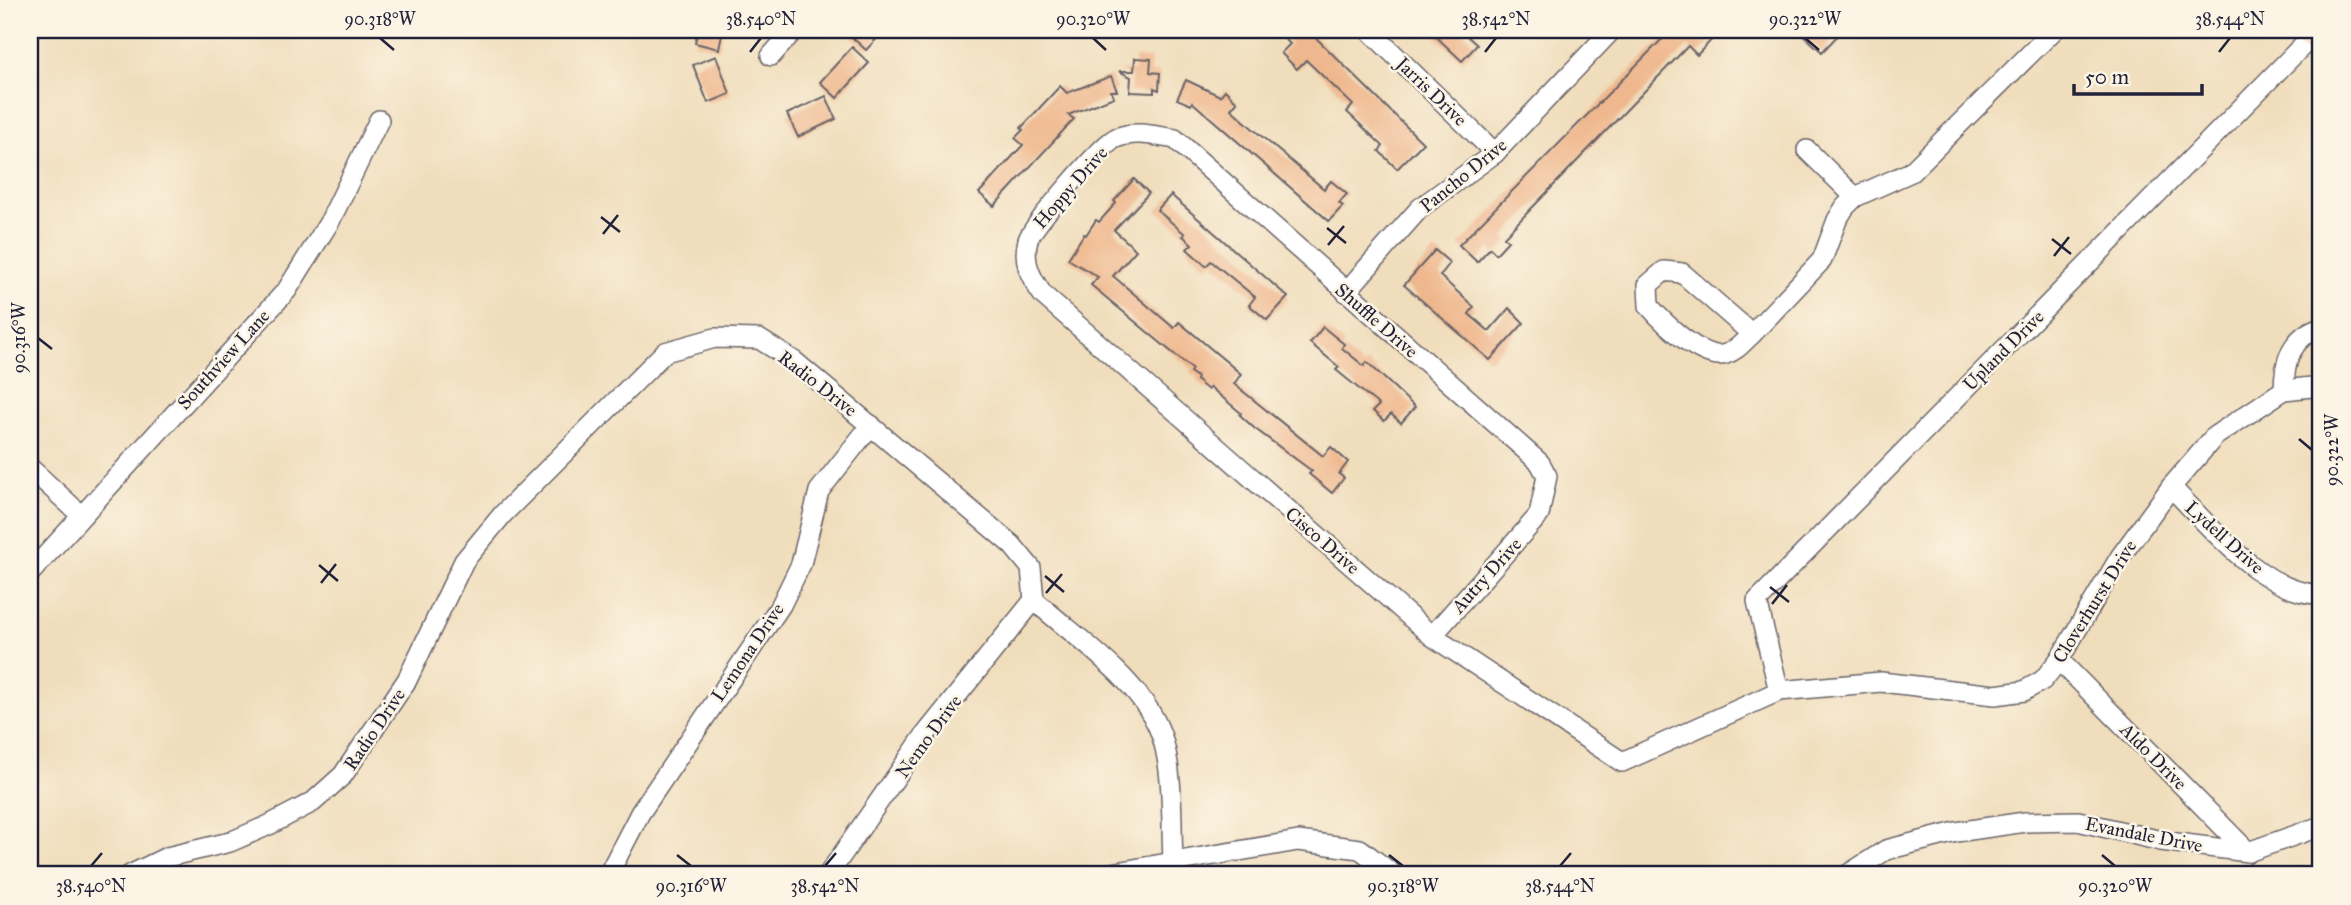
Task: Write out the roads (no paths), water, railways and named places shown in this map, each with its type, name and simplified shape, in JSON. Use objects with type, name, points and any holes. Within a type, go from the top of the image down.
[{"type":"street","points":[[771,56],[794,30]]},
{"type":"street","name":"Jarris Drive","points":[[1369,30],[1495,153]]},
{"type":"street","name":"Pancho Drive","points":[[1346,292],[1420,208],[1495,153],[1612,30]]},
{"type":"street","points":[[1752,334],[1682,273],[1664,271],[1648,285],[1649,306],[1702,351],[1724,355],[1752,334],[1822,260],[1837,220],[1855,197],[1911,172],[2054,30]]},
{"type":"street","name":"Upland Drive","points":[[1779,691],[1757,601],[2315,34]]},
{"type":"street","name":"Southview Lane","points":[[30,573],[287,290],[331,221],[379,120]]},
{"type":"street","name":"Hoppy Drive","points":[[1043,295],[1029,275],[1026,256],[1034,226],[1112,138],[1133,133],[1175,139]]},
{"type":"street","name":"Shuffle Drive","points":[[1175,139],[1540,463],[1546,476],[1539,515]]},
{"type":"street","points":[[1807,150],[1855,197]]},
{"type":"street","name":"Cisco Drive","points":[[1043,295],[1432,636],[1622,762]]},
{"type":"street","points":[[2284,390],[2284,367],[2292,346],[2307,332],[2321,327]]},
{"type":"street","name":"Radio Drive","points":[[130,875],[167,857],[230,842],[270,825],[313,802],[343,775],[407,680],[464,561],[503,514],[665,352],[715,338],[759,339],[794,361],[1012,545],[1031,568],[1034,600]]},
{"type":"street","name":"Cloverhurst Drive","points":[[1622,762],[1779,691],[1881,682],[2010,694],[2043,680],[2059,660],[2120,557],[2171,487],[2216,436],[2284,390],[2321,386]]},
{"type":"street","name":"Lemona Drive","points":[[608,875],[655,790],[782,605],[801,564],[819,491],[871,425]]},
{"type":"street","points":[[30,468],[81,515]]},
{"type":"street","name":"Lydell Drive","points":[[2171,487],[2247,561],[2282,586],[2296,592],[2321,594]]},
{"type":"street","name":"Autry Drive","points":[[1432,636],[1539,515]]},
{"type":"street","points":[[1034,600],[1135,690],[1148,710],[1162,738],[1169,782],[1173,862]]},
{"type":"street","name":"Nemo Drive","points":[[828,875],[925,735],[1034,600]]},
{"type":"street","name":"Aldo Drive","points":[[2059,660],[2248,852]]},
{"type":"street","name":"Evandale Drive","points":[[1847,875],[1886,850],[1956,832],[2025,822],[2078,821],[2161,841],[2248,852],[2321,826]]},
{"type":"street","points":[[1100,875],[1298,841],[1360,849],[1394,875]]}]
